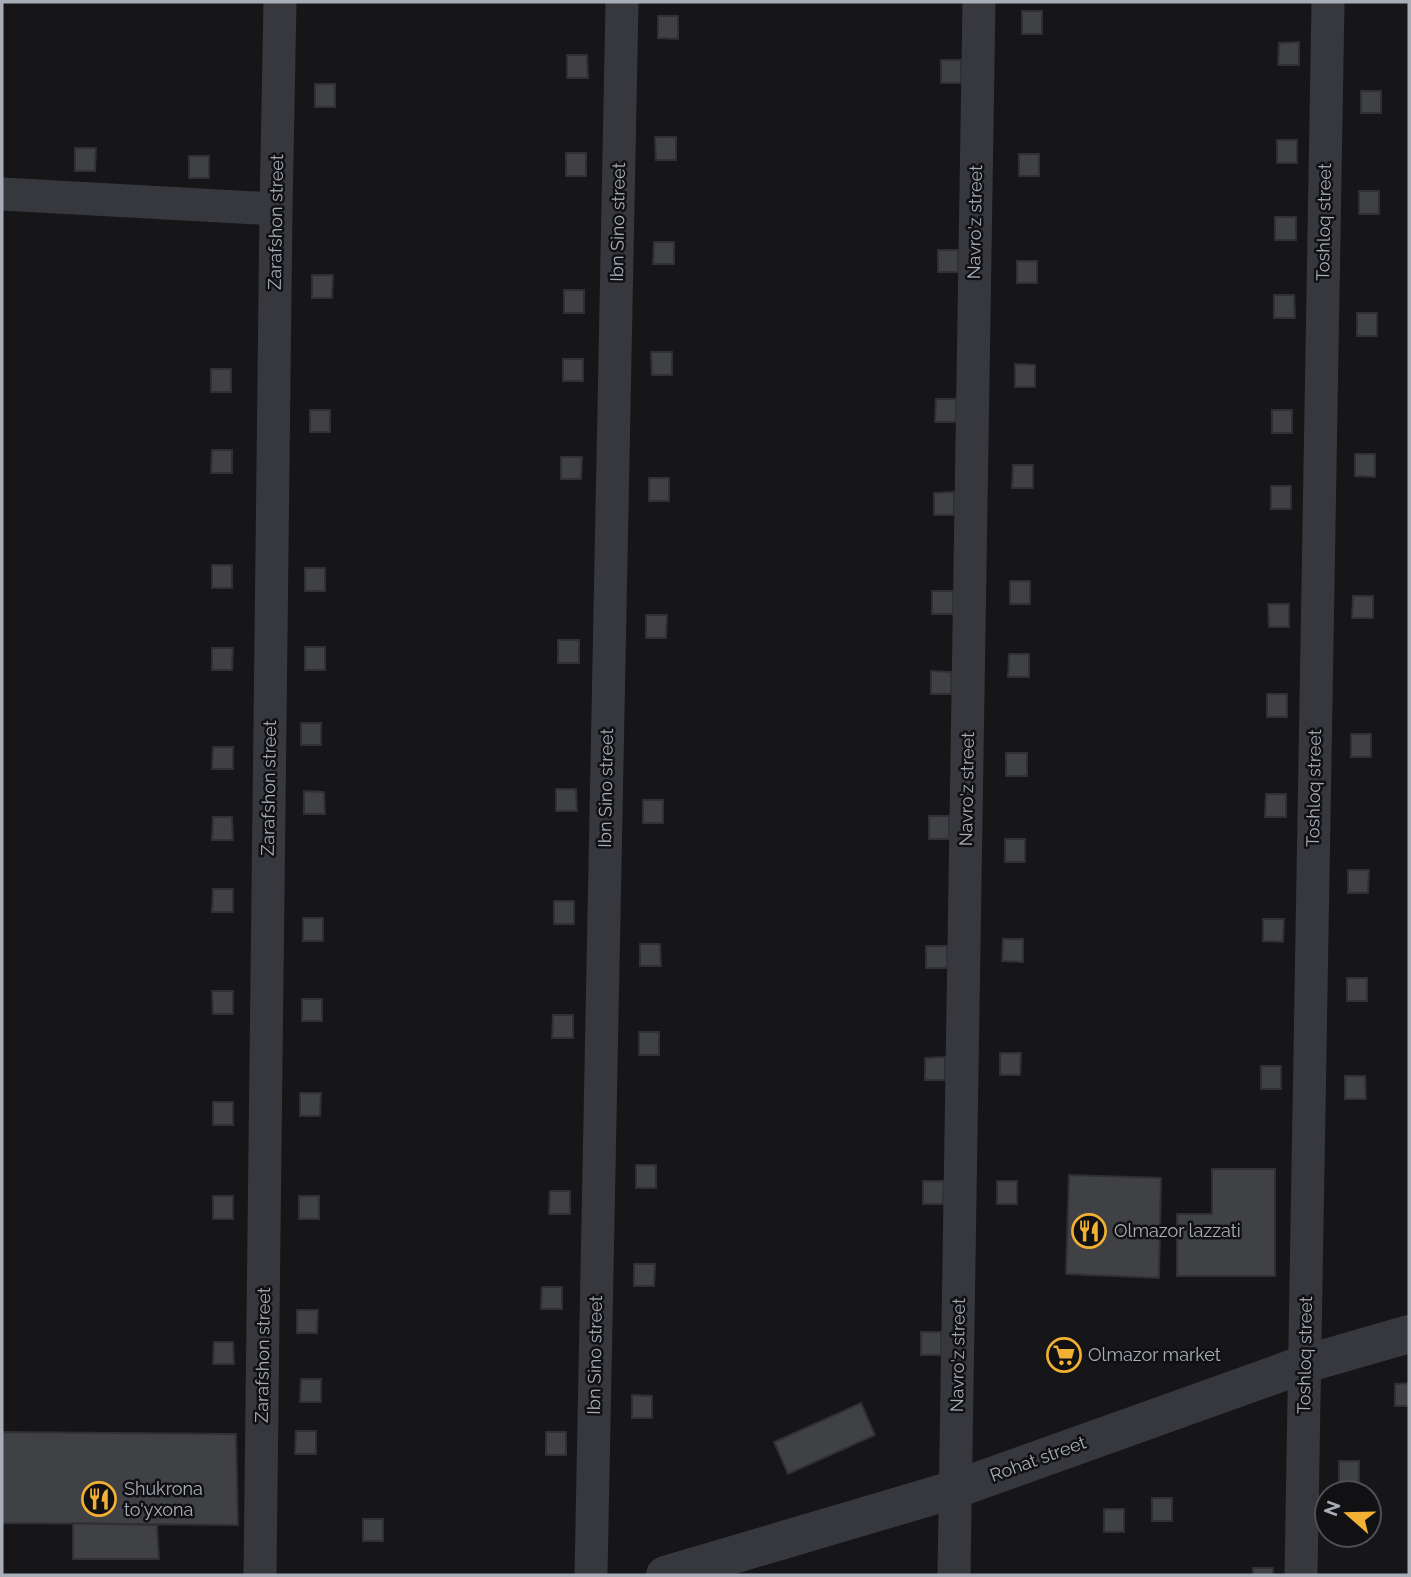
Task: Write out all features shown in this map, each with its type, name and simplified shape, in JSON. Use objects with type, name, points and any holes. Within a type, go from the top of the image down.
[{"type":"street","name":"Zarafshon street","points":[[260,1575],[280,2]]},
{"type":"street","name":"Ibn Sino street","points":[[591,1575],[622,2]]},
{"type":"street","name":"Navro'z street","points":[[954,1575],[979,2]]},
{"type":"street","name":"Toshloq street","points":[[1301,1575],[1328,2]]},
{"type":"street","points":[[2,194],[276,209]]},
{"type":"street","name":"Rohat street","points":[[664,1575],[956,1489],[1304,1364],[1409,1334]]},
{"type":"building","points":[[1022,11],[1042,11],[1042,34],[1022,34]]},
{"type":"building","points":[[658,16],[678,16],[678,39],[658,38]]},
{"type":"building","points":[[1299,42],[1299,65],[1278,65],[1279,43]]},
{"type":"building","points":[[567,55],[587,55],[588,78],[567,78]]},
{"type":"building","points":[[941,60],[961,60],[961,83],[941,83]]},
{"type":"building","points":[[315,84],[335,84],[335,107],[315,107]]},
{"type":"building","points":[[1361,91],[1381,91],[1381,113],[1361,113]]},
{"type":"building","points":[[655,137],[676,137],[676,160],[656,160]]},
{"type":"building","points":[[1277,140],[1297,140],[1297,163],[1277,163]]},
{"type":"building","points":[[75,148],[96,148],[95,171],[75,171]]},
{"type":"building","points":[[566,153],[586,153],[586,176],[566,176]]},
{"type":"building","points":[[1019,154],[1039,154],[1039,176],[1019,176]]},
{"type":"building","points":[[189,156],[209,156],[209,178],[189,178]]},
{"type":"building","points":[[1359,191],[1379,191],[1379,214],[1359,214]]},
{"type":"building","points":[[1275,217],[1296,217],[1296,240],[1275,240]]},
{"type":"building","points":[[654,242],[674,242],[674,264],[653,264]]},
{"type":"building","points":[[938,250],[958,250],[958,272],[938,272]]},
{"type":"building","points":[[1017,261],[1037,261],[1037,283],[1017,283]]},
{"type":"building","points":[[312,275],[333,275],[332,298],[312,298]]},
{"type":"building","points":[[564,290],[584,290],[584,313],[564,313]]},
{"type":"building","points":[[1274,295],[1294,295],[1295,318],[1274,318]]},
{"type":"building","points":[[1357,313],[1377,313],[1377,336],[1357,336]]},
{"type":"building","points":[[651,352],[672,352],[672,375],[652,375]]},
{"type":"building","points":[[563,359],[583,359],[583,381],[563,381]]},
{"type":"building","points":[[1015,364],[1035,365],[1035,387],[1015,387]]},
{"type":"building","points":[[211,369],[231,369],[231,392],[211,392]]},
{"type":"building","points":[[936,399],[956,399],[956,422],[935,422]]},
{"type":"building","points":[[310,410],[330,410],[330,432],[310,432]]},
{"type":"building","points":[[1272,410],[1292,410],[1292,433],[1272,433]]},
{"type":"building","points":[[212,450],[232,450],[232,473],[211,473]]},
{"type":"building","points":[[1355,454],[1375,454],[1375,477],[1355,476]]},
{"type":"building","points":[[561,457],[582,457],[581,479],[561,479]]},
{"type":"building","points":[[1013,465],[1033,465],[1033,488],[1012,488]]},
{"type":"building","points":[[649,478],[669,478],[669,501],[649,501]]},
{"type":"building","points":[[1271,486],[1291,486],[1291,509],[1271,509]]},
{"type":"building","points":[[954,492],[954,515],[934,515],[934,493]]},
{"type":"building","points":[[212,565],[232,565],[232,588],[212,588]]},
{"type":"building","points":[[305,568],[325,568],[325,591],[305,591]]},
{"type":"building","points":[[1010,581],[1030,581],[1030,604],[1010,604]]},
{"type":"building","points":[[932,591],[953,591],[953,614],[932,614]]},
{"type":"building","points":[[1353,596],[1373,596],[1373,618],[1352,618]]},
{"type":"building","points":[[1268,604],[1289,604],[1289,627],[1269,627]]},
{"type":"building","points":[[646,615],[667,615],[666,638],[646,638]]},
{"type":"building","points":[[558,640],[579,640],[579,663],[558,663]]},
{"type":"building","points":[[305,647],[325,647],[325,670],[305,670]]},
{"type":"building","points":[[212,648],[233,648],[232,670],[212,670]]},
{"type":"building","points":[[1009,654],[1029,654],[1029,677],[1008,677]]},
{"type":"building","points":[[931,671],[951,672],[951,694],[931,694]]},
{"type":"building","points":[[1267,694],[1287,694],[1287,717],[1267,717]]},
{"type":"building","points":[[301,723],[321,723],[321,745],[301,745]]},
{"type":"building","points":[[1351,734],[1371,734],[1371,757],[1351,757]]},
{"type":"building","points":[[213,747],[233,747],[233,769],[212,769]]},
{"type":"building","points":[[1006,753],[1027,753],[1027,776],[1006,776]]},
{"type":"building","points":[[556,789],[576,789],[577,811],[556,811]]},
{"type":"building","points":[[304,791],[324,792],[325,814],[304,814]]},
{"type":"building","points":[[1266,794],[1286,794],[1286,817],[1265,817]]},
{"type":"building","points":[[643,800],[663,800],[663,823],[643,823]]},
{"type":"building","points":[[929,816],[949,816],[949,839],[929,839]]},
{"type":"building","points":[[213,817],[232,817],[233,840],[212,840]]},
{"type":"building","points":[[1005,839],[1025,839],[1025,862],[1005,862]]},
{"type":"building","points":[[1348,870],[1369,870],[1368,893],[1348,893]]},
{"type":"building","points":[[213,889],[233,889],[233,912],[212,912]]},
{"type":"building","points":[[554,901],[574,901],[574,924],[554,924]]},
{"type":"building","points":[[303,918],[323,918],[323,941],[303,941]]},
{"type":"building","points":[[1263,919],[1284,919],[1283,942],[1263,941]]},
{"type":"building","points":[[1003,939],[1023,939],[1023,962],[1002,961]]},
{"type":"building","points":[[640,944],[660,944],[661,966],[640,966]]},
{"type":"building","points":[[926,946],[947,946],[947,968],[926,968]]},
{"type":"building","points":[[1347,978],[1367,978],[1367,1001],[1347,1001]]},
{"type":"building","points":[[212,991],[233,991],[233,1014],[213,1014]]},
{"type":"building","points":[[302,999],[322,999],[322,1021],[302,1021]]},
{"type":"building","points":[[553,1015],[573,1015],[573,1038],[552,1038]]},
{"type":"building","points":[[639,1032],[659,1032],[659,1055],[639,1055]]},
{"type":"building","points":[[1000,1053],[1021,1053],[1020,1075],[1000,1075]]},
{"type":"building","points":[[945,1057],[945,1080],[925,1080],[925,1058]]},
{"type":"building","points":[[1261,1066],[1281,1066],[1281,1089],[1261,1089]]},
{"type":"building","points":[[1345,1076],[1365,1076],[1366,1099],[1345,1099]]},
{"type":"building","points":[[300,1093],[321,1093],[320,1116],[300,1116]]},
{"type":"building","points":[[213,1102],[233,1102],[233,1125],[213,1125]]},
{"type":"building","points":[[636,1165],[656,1165],[656,1188],[636,1188]]},
{"type":"building","points":[[1212,1169],[1275,1169],[1275,1276],[1177,1276],[1177,1214],[1212,1214]]},
{"type":"building","points":[[1069,1175],[1161,1178],[1159,1278],[1066,1274]]},
{"type":"building","points":[[923,1181],[944,1181],[943,1204],[923,1204]]},
{"type":"building","points":[[997,1181],[1017,1181],[1017,1204],[997,1204]]},
{"type":"building","points":[[550,1191],[570,1191],[570,1214],[549,1214]]},
{"type":"building","points":[[213,1196],[233,1196],[233,1219],[213,1219]]},
{"type":"building","points":[[299,1196],[319,1196],[319,1219],[299,1219]]},
{"type":"building","points":[[634,1264],[655,1264],[654,1286],[634,1286]]},
{"type":"building","points":[[542,1287],[562,1287],[562,1309],[541,1309]]},
{"type":"building","points":[[297,1310],[318,1310],[317,1333],[297,1333]]},
{"type":"building","points":[[921,1332],[941,1332],[941,1355],[921,1355]]},
{"type":"building","points":[[214,1342],[233,1342],[234,1364],[213,1364]]},
{"type":"building","points":[[301,1379],[321,1379],[321,1402],[300,1402]]},
{"type":"building","points":[[1409,1383],[1409,1406],[1395,1406],[1395,1384]]},
{"type":"building","points":[[632,1395],[652,1396],[652,1418],[632,1418]]},
{"type":"building","points":[[861,1403],[875,1435],[788,1474],[774,1442]]},
{"type":"building","points":[[296,1431],[316,1431],[316,1454],[295,1454]]},
{"type":"building","points":[[2,1432],[236,1434],[238,1525],[2,1523]]},
{"type":"building","points":[[546,1432],[566,1432],[566,1455],[546,1455]]},
{"type":"building","points":[[1339,1461],[1359,1461],[1359,1479],[1339,1479]]},
{"type":"building","points":[[1152,1498],[1172,1498],[1172,1521],[1152,1521]]},
{"type":"building","points":[[1104,1509],[1124,1509],[1124,1532],[1104,1532]]},
{"type":"building","points":[[363,1519],[383,1519],[383,1541],[363,1541]]},
{"type":"building","points":[[73,1523],[157,1525],[159,1559],[73,1559]]},
{"type":"building","points":[[1253,1568],[1273,1568],[1273,1575],[1253,1575]]},
{"type":"place","name":"Olmazor lazzati","points":[[1089,1231]]},
{"type":"place","name":"Olmazor market","points":[[1064,1355]]},
{"type":"place","name":"Shukrona to'yxona","points":[[99,1499]]}]
